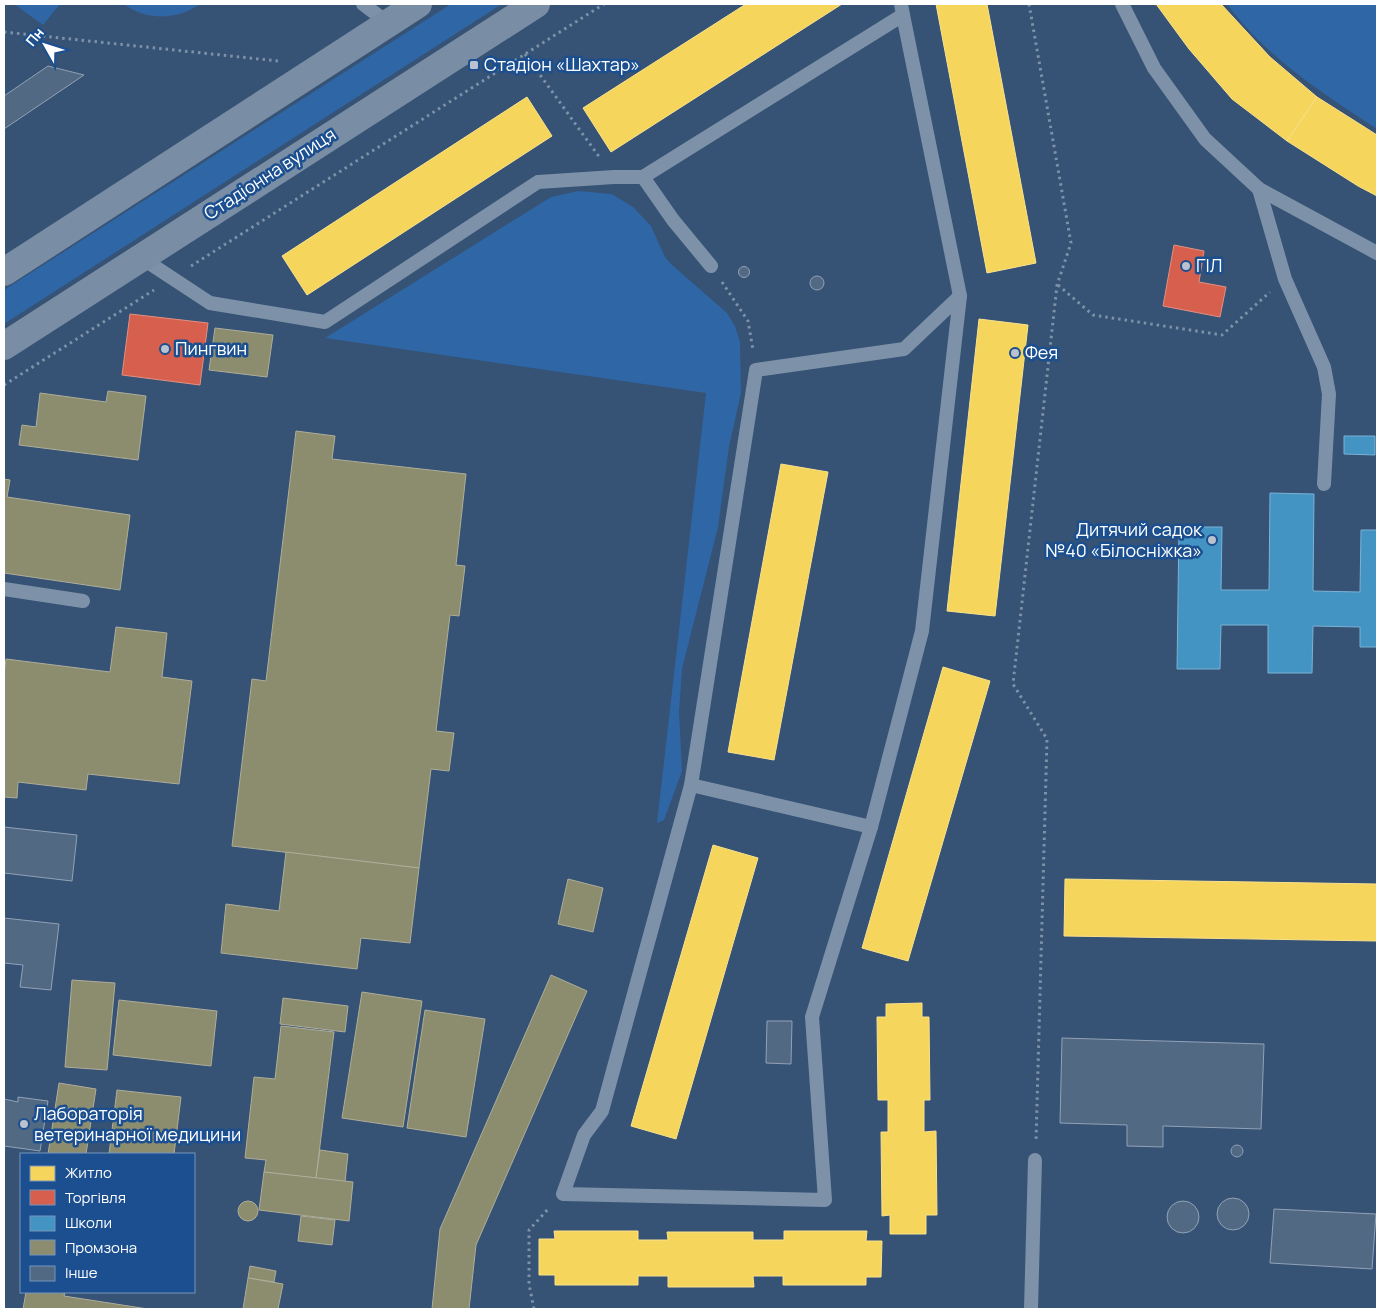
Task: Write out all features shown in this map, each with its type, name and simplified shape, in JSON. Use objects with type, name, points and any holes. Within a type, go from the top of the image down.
[{"type":"street","points":[[4,272],[418,4]]},
{"type":"street","name":"Стадіонна вулиця","points":[[4,346],[536,4]]},
{"type":"lane","points":[[363,4],[388,23]]},
{"type":"lane","points":[[1122,4],[1154,68],[1205,139],[1259,189],[1377,253]]},
{"type":"lane","points":[[140,257],[210,303],[325,322],[538,182],[643,177],[902,9],[960,296],[922,631],[871,827],[812,1017],[825,1200],[563,1194],[584,1135],[602,1111],[691,785],[756,370],[904,349],[960,296]]},
{"type":"lane","points":[[643,177],[673,220],[711,266]]},
{"type":"lane","points":[[1259,189],[1285,280],[1324,367],[1329,394],[1324,484]]},
{"type":"lane","points":[[4,589],[83,601]]},
{"type":"lane","points":[[691,785],[871,827]]},
{"type":"lane","points":[[1031,1309],[1035,1160]]},
{"type":"path","points":[[4,385],[604,4]]},
{"type":"path","points":[[1029,4],[1071,243],[1057,285],[1013,684],[1047,739],[1035,1160]]},
{"type":"path","points":[[4,32],[278,61]]},
{"type":"path","points":[[525,54],[614,177]]},
{"type":"path","points":[[711,266],[748,321],[756,370]]},
{"type":"path","points":[[1057,285],[1093,315],[1222,335],[1285,280]]},
{"type":"path","points":[[534,1309],[529,1284],[529,1230],[563,1194]]},
{"type":"shaded area","points":[[14,4],[60,4],[43,25]]},
{"type":"shaded area","points":[[124,4],[200,4],[172,16],[152,16],[132,10]]},
{"type":"shaded area","points":[[451,4],[502,4],[4,324],[4,290]]},
{"type":"shaded area","points":[[1227,4],[1377,4],[1377,129],[1316,88],[1277,58],[1242,23]]},
{"type":"shaded area","points":[[578,191],[612,194],[633,207],[651,226],[665,257],[671,264],[727,313],[735,326],[740,342],[741,393],[729,447],[718,527],[682,669],[679,712],[682,771],[664,820],[657,823],[706,393],[325,338],[551,197]]},
{"type":"building: Житло","points":[[746,4],[842,4],[611,152],[583,108]]},
{"type":"building: Житло","points":[[936,4],[987,4],[1036,263],[987,273]]},
{"type":"building: Житло","points":[[1156,4],[1221,4],[1270,57],[1317,97],[1287,141],[1232,99],[1189,49]]},
{"type":"building: Житло","points":[[527,97],[552,136],[307,295],[282,256]]},
{"type":"building: Житло","points":[[1317,97],[1377,135],[1377,196],[1287,141]]},
{"type":"building: Житло","points":[[979,319],[1028,325],[995,616],[947,611]]},
{"type":"building: Житло","points":[[781,464],[828,472],[774,760],[728,752]]},
{"type":"building: Житло","points":[[943,667],[990,681],[908,961],[862,948]]},
{"type":"building: Житло","points":[[713,845],[758,858],[676,1139],[631,1126]]},
{"type":"building: Житло","points":[[1065,879],[1377,884],[1377,941],[1064,936]]},
{"type":"building: Житло","points":[[922,1003],[922,1017],[929,1017],[930,1100],[924,1100],[924,1132],[936,1131],[937,1215],[926,1215],[926,1234],[890,1234],[890,1215],[882,1216],[881,1132],[888,1132],[888,1100],[878,1100],[877,1017],[886,1017],[886,1004]]},
{"type":"building: Житло","points":[[554,1231],[638,1231],[638,1240],[668,1240],[667,1232],[753,1232],[753,1240],[784,1240],[784,1231],[867,1231],[866,1241],[882,1241],[881,1277],[866,1277],[866,1285],[783,1285],[783,1276],[753,1276],[754,1287],[668,1287],[668,1276],[638,1276],[638,1285],[555,1285],[555,1275],[539,1275],[539,1239],[555,1239]]},
{"type":"building: Торгівля","name":"ГІЛ","points":[[1174,245],[1204,251],[1199,282],[1226,287],[1220,317],[1163,306]]},
{"type":"building: Торгівля","name":"Пингвин","points":[[130,314],[208,323],[200,385],[122,375]]},
{"type":"building: Школи","points":[[1344,436],[1375,436],[1375,455],[1344,454]]},
{"type":"building: Школи","points":[[1270,493],[1314,494],[1313,591],[1360,592],[1361,530],[1377,530],[1377,647],[1360,647],[1360,627],[1313,626],[1312,673],[1268,673],[1268,625],[1221,625],[1220,669],[1177,669],[1179,527],[1222,527],[1221,590],[1269,590]]},
{"type":"building: Промзона","points":[[215,328],[273,335],[267,377],[209,370]]},
{"type":"building: Промзона","points":[[108,391],[146,396],[138,460],[19,445],[22,425],[36,427],[40,393],[106,402]]},
{"type":"building: Промзона","points":[[296,431],[335,436],[332,459],[466,474],[456,565],[465,566],[459,616],[450,615],[436,731],[454,733],[449,771],[431,769],[419,868],[232,846],[252,679],[266,681]]},
{"type":"building: Промзона","points":[[4,479],[10,480],[7,497],[130,515],[120,590],[4,573]]},
{"type":"building: Промзона","points":[[116,627],[167,633],[162,677],[192,681],[179,784],[88,774],[86,790],[18,782],[17,798],[4,797],[4,675],[6,659],[110,672]]},
{"type":"building: Промзона","points":[[286,852],[419,868],[410,943],[361,938],[357,969],[221,953],[226,904],[279,911]]},
{"type":"building: Промзона","points":[[568,879],[603,888],[593,932],[558,924]]},
{"type":"building: Промзона","points":[[551,975],[587,991],[476,1245],[469,1309],[432,1309],[440,1229]]},
{"type":"building: Промзона","points":[[72,980],[115,983],[107,1070],[65,1067]]},
{"type":"building: Промзона","points":[[362,992],[422,1001],[403,1127],[342,1118]]},
{"type":"building: Промзона","points":[[283,998],[348,1006],[345,1032],[280,1024]]},
{"type":"building: Промзона","points":[[119,1000],[217,1011],[211,1066],[113,1055]]},
{"type":"building: Промзона","points":[[425,1010],[485,1019],[466,1137],[407,1128]]},
{"type":"building: Промзона","points":[[281,1026],[334,1032],[316,1178],[264,1172],[266,1160],[245,1158],[254,1077],[275,1079]]},
{"type":"building: Промзона","points":[[59,1083],[96,1089],[86,1153],[48,1153]]},
{"type":"building: Промзона","points":[[117,1090],[181,1097],[174,1153],[109,1153]]},
{"type":"building: Промзона","points":[[320,1150],[348,1154],[345,1182],[316,1178]]},
{"type":"building: Промзона","points":[[264,1172],[353,1182],[349,1221],[259,1210]]},
{"type":"building: Промзона","points":[[248,1201],[255,1204],[258,1211],[255,1218],[248,1221],[241,1218],[238,1211],[241,1204]]},
{"type":"building: Промзона","points":[[301,1216],[335,1220],[332,1245],[298,1241]]},
{"type":"building: Промзона","points":[[250,1266],[276,1271],[274,1282],[248,1278]]},
{"type":"building: Промзона","points":[[248,1278],[283,1284],[278,1309],[243,1309]]},
{"type":"building: Промзона","points":[[26,1293],[65,1293],[64,1296],[148,1309],[23,1309]]},
{"type":"building: Інше","points":[[48,66],[84,75],[4,129],[4,96]]},
{"type":"building: Інше","points":[[744,266],[750,272],[744,278],[738,272]]},
{"type":"building: Інше","points":[[817,276],[822,278],[824,283],[822,288],[817,290],[812,288],[810,283],[812,278]]},
{"type":"building: Інше","points":[[4,827],[77,835],[72,881],[4,873]]},
{"type":"building: Інше","points":[[4,918],[59,924],[51,990],[20,987],[23,965],[4,963]]},
{"type":"building: Інше","points":[[767,1021],[792,1021],[791,1064],[766,1063]]},
{"type":"building: Інше","points":[[1062,1038],[1264,1044],[1261,1129],[1163,1126],[1163,1147],[1127,1146],[1127,1125],[1060,1123]]},
{"type":"building: Інше","name":"Лабораторія ветеринарної медицини","points":[[18,1097],[48,1101],[40,1151],[4,1146],[4,1099],[18,1102]]},
{"type":"building: Інше","points":[[1235,1145],[1239,1145],[1243,1151],[1239,1157],[1235,1157],[1231,1153],[1231,1149]]},
{"type":"building: Інше","points":[[1233,1198],[1239,1199],[1244,1203],[1248,1208],[1248,1220],[1244,1225],[1239,1229],[1233,1230],[1227,1229],[1222,1225],[1218,1220],[1217,1214],[1218,1208],[1222,1203],[1227,1199]]},
{"type":"building: Інше","points":[[1183,1201],[1189,1202],[1194,1206],[1198,1211],[1198,1223],[1194,1228],[1189,1232],[1183,1233],[1177,1232],[1172,1228],[1168,1223],[1167,1217],[1168,1211],[1172,1206],[1177,1202]]},
{"type":"building: Інше","points":[[1274,1209],[1376,1214],[1372,1269],[1270,1263]]},
{"type":"place","name":"Стадіон «Шахтар»","points":[[474,65]]},
{"type":"place","name":"ГІЛ","points":[[1186,266]]},
{"type":"place","name":"Пингвин","points":[[165,349]]},
{"type":"place","name":"Фея","points":[[1015,353]]},
{"type":"place","name":"Дитячий садок №40 «Білосніжка»","points":[[1212,540]]},
{"type":"place","name":"Лабораторія ветеринарної медицини","points":[[24,1124]]}]
